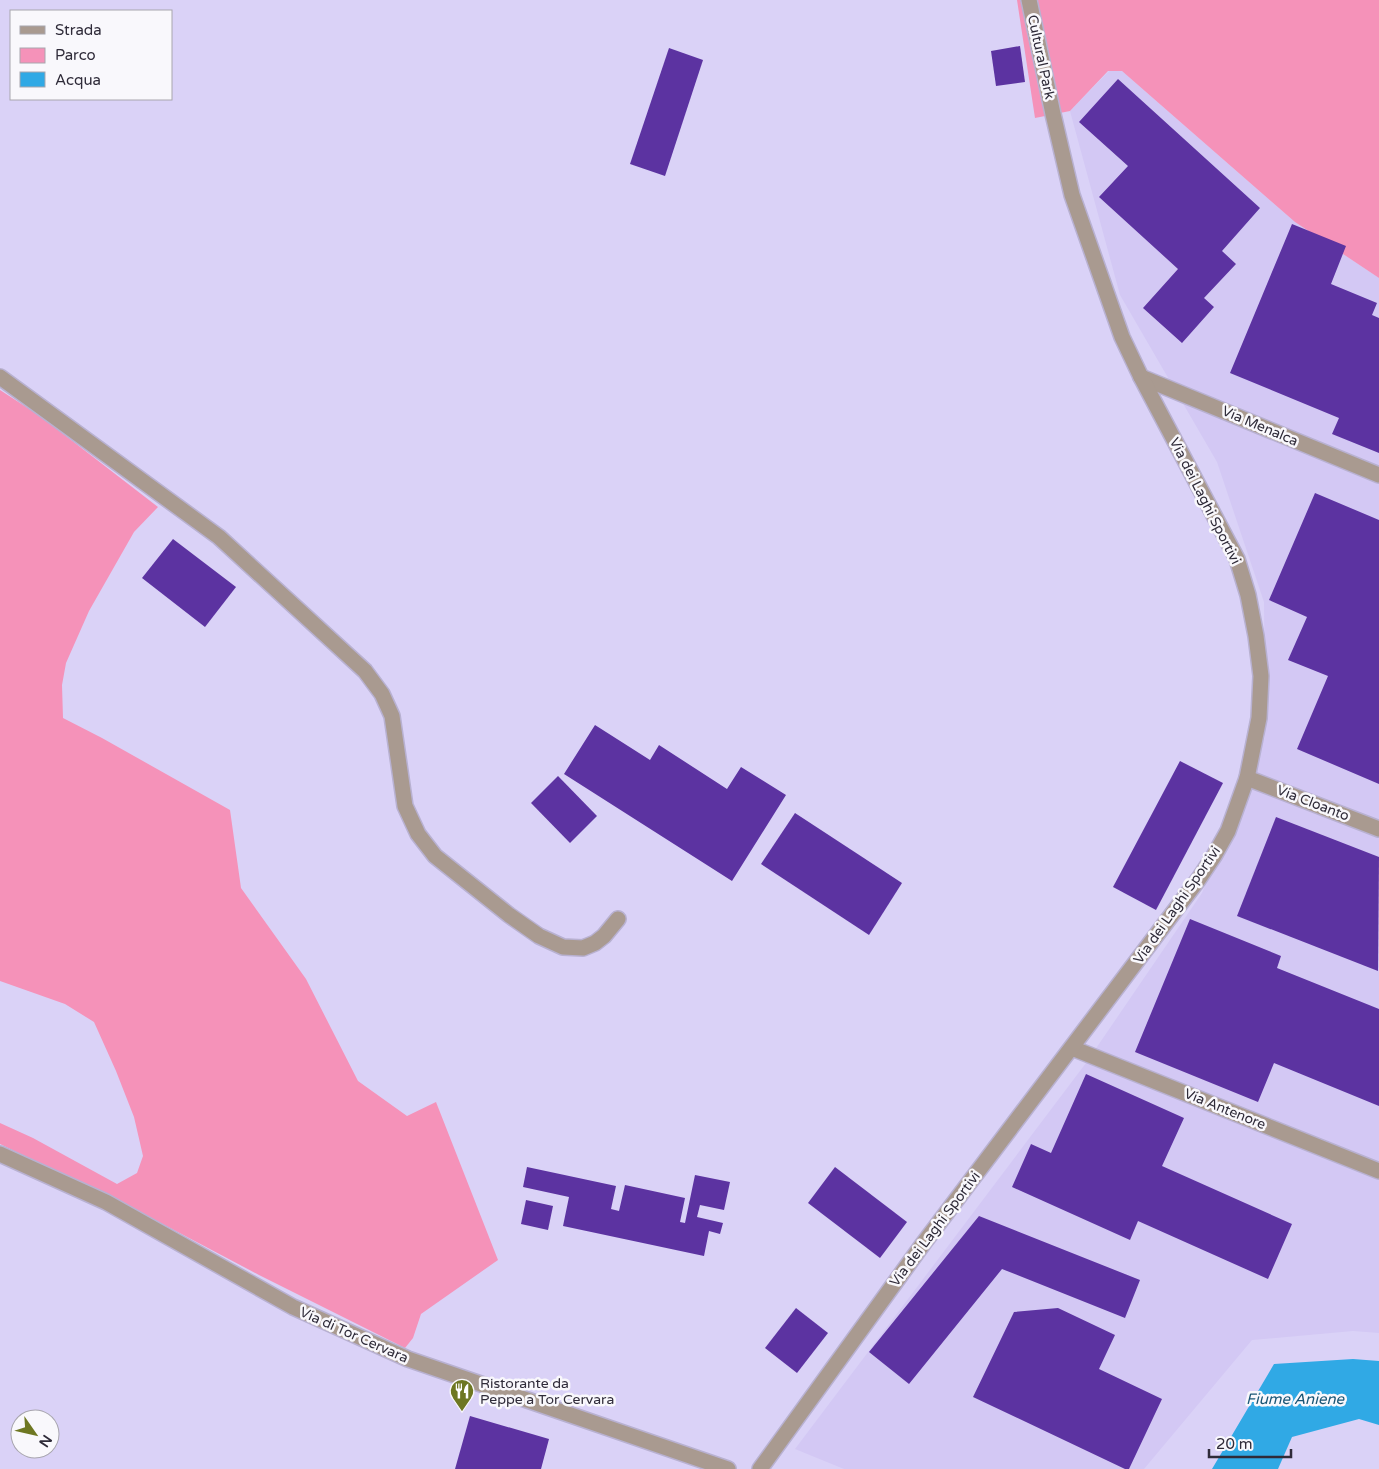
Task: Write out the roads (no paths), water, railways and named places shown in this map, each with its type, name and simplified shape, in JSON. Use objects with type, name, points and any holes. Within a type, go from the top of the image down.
[{"type":"street","name":"Cultural Park","points":[[1029,0],[1053,114]]},
{"type":"street","name":"Via dei Laghi Sportivi","points":[[760,1469],[923,1244],[1198,880],[1214,856],[1235,813],[1248,778],[1259,718],[1262,676],[1248,595],[1237,559],[1122,337],[1072,195],[1053,114]]},
{"type":"street","name":"Via Menalca","points":[[1141,376],[1379,475]]},
{"type":"street","points":[[0,377],[220,537],[365,671],[382,694],[392,716],[405,806],[418,834],[435,856],[509,916],[539,936],[563,947],[582,948],[595,943],[604,936],[618,919]]},
{"type":"street","name":"Via Cloanto","points":[[1248,778],[1379,829]]},
{"type":"street","name":"Via Antenore","points":[[1072,1048],[1379,1171]]},
{"type":"street","name":"Via di Tor Cervara","points":[[0,1154],[106,1202],[293,1307],[408,1360],[728,1469]]},
{"type":"water","name":"Fiume Aniene","points":[[1353,1359],[1379,1361],[1379,1425],[1359,1419],[1292,1437],[1278,1469],[1212,1469],[1274,1364]]},
{"type":"place","name":"Ristorante da Peppe a Tor Cervara","points":[[462,1412]]}]
